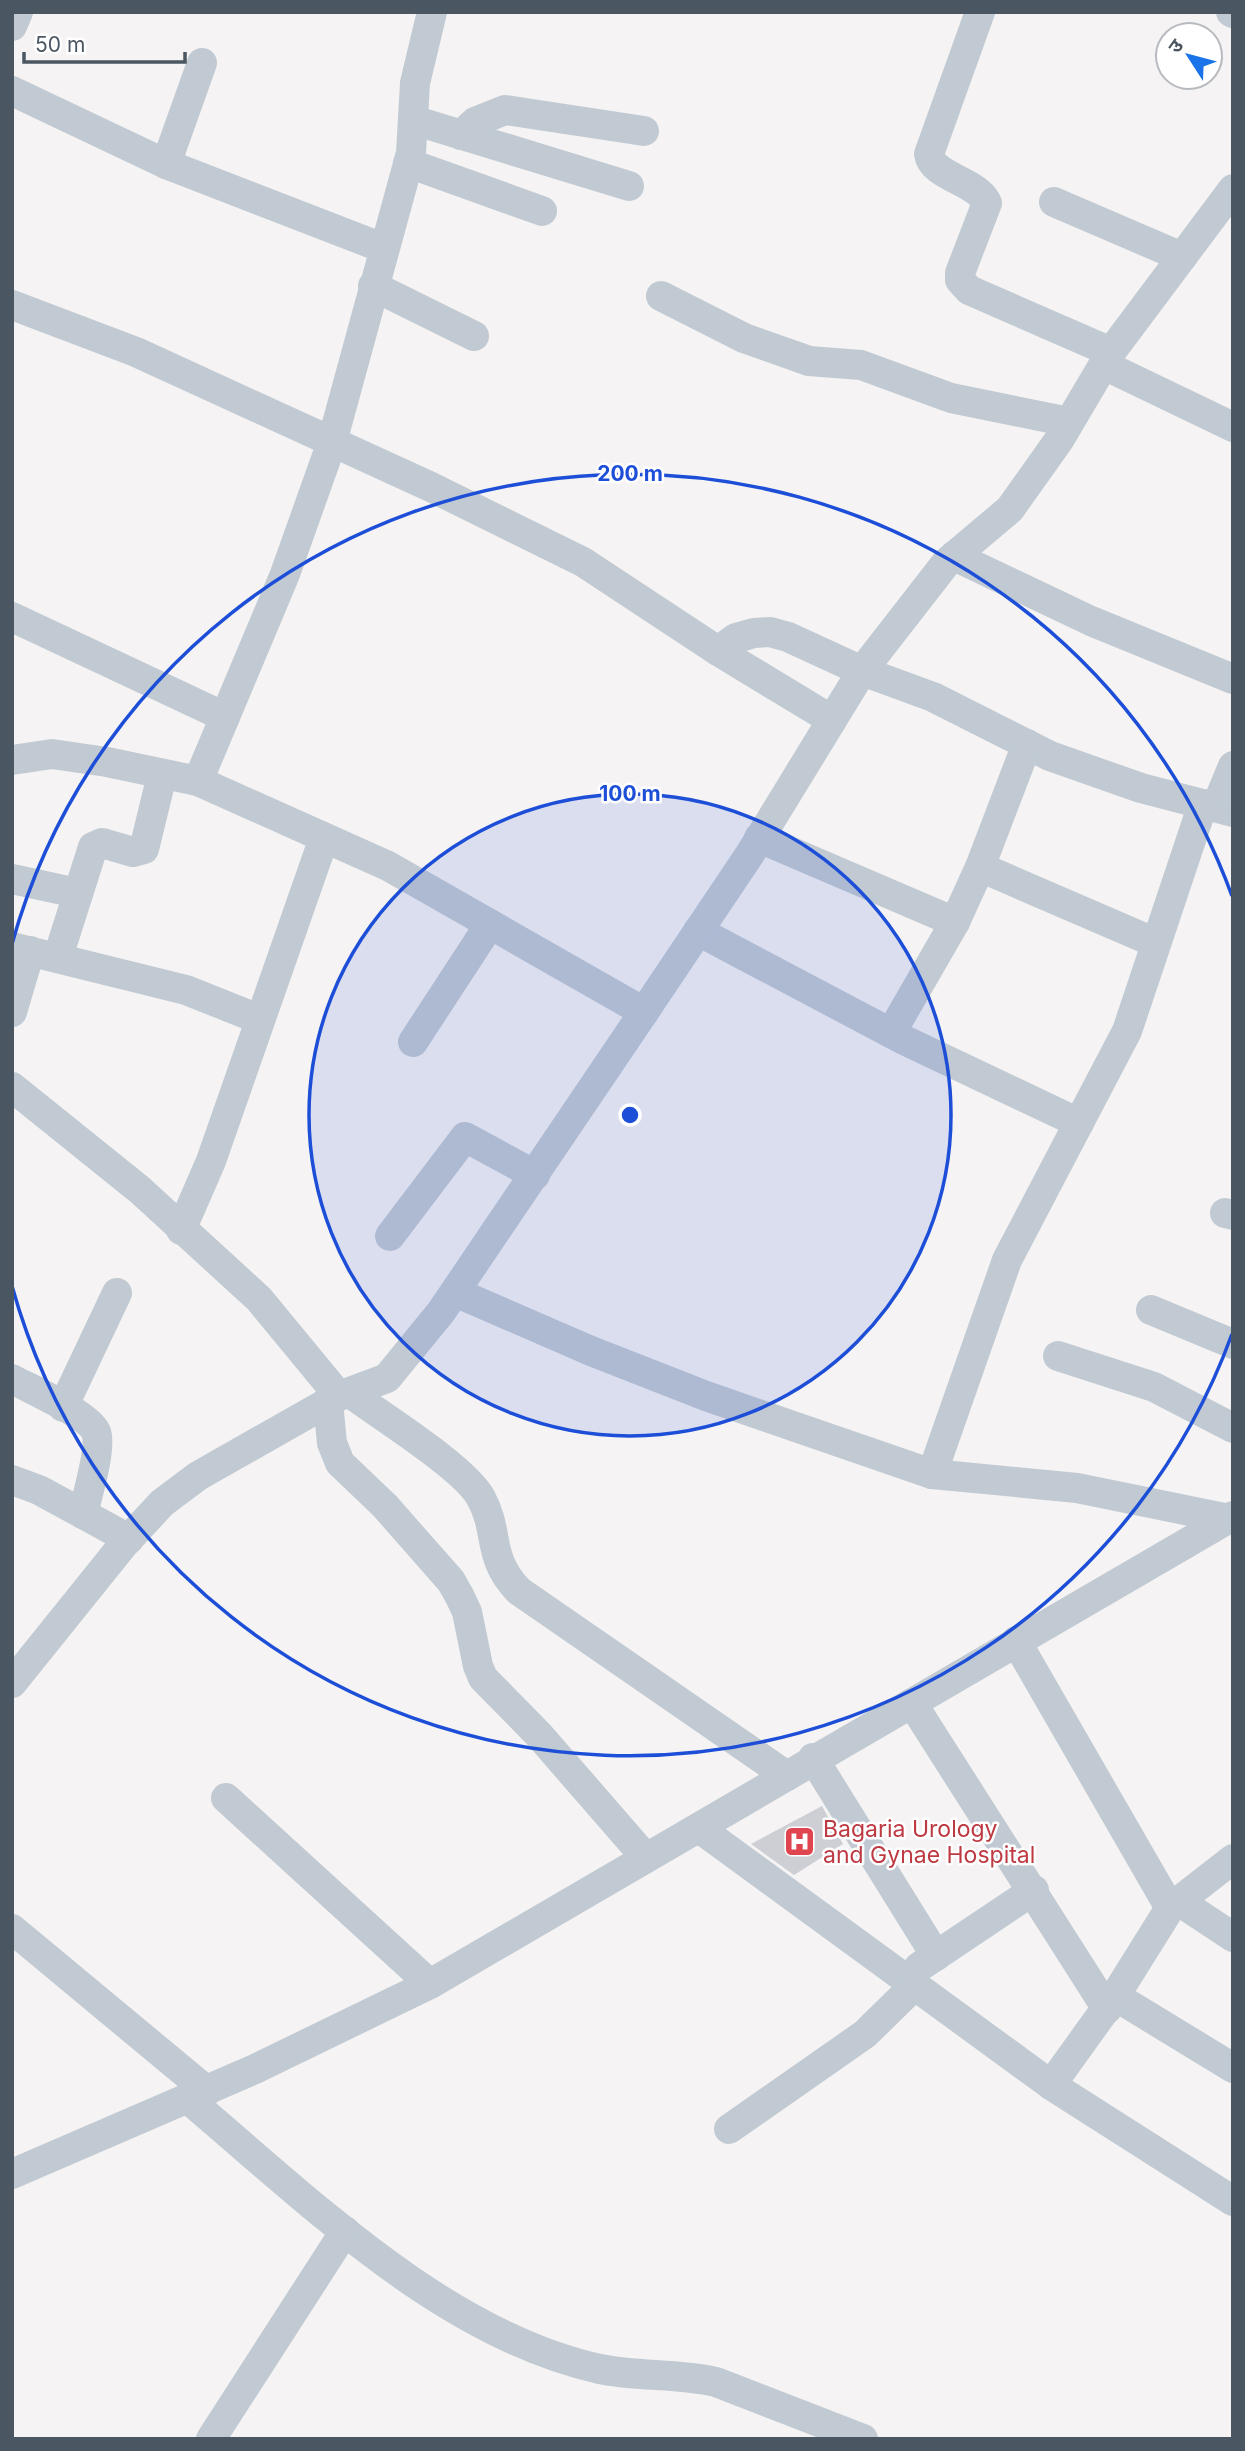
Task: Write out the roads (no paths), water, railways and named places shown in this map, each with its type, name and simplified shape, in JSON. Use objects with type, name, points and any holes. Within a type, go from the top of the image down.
[{"type":"street","points":[[12,26],[18,12]]},
{"type":"street","points":[[198,781],[285,574],[332,442],[408,163],[415,83],[432,12]]},
{"type":"street","points":[[980,12],[929,158],[936,166],[981,193],[987,203],[960,280],[969,290],[1107,358],[1233,427]]},
{"type":"street","points":[[166,164],[202,62]]},
{"type":"street","points":[[12,91],[166,164],[383,248]]},
{"type":"street","points":[[461,135],[475,122],[505,110],[644,131]]},
{"type":"street","points":[[413,120],[629,186]]},
{"type":"street","points":[[408,163],[542,211]]},
{"type":"street","points":[[12,1683],[129,1539],[162,1503],[198,1476],[339,1397],[387,1378],[455,1292],[535,1175],[760,838],[862,671],[954,556],[1010,509],[1069,422],[1107,358],[1233,189]]},
{"type":"street","points":[[1054,202],[1182,257]]},
{"type":"street","points":[[373,286],[474,336]]},
{"type":"street","points":[[661,296],[744,338],[809,361],[861,365],[951,398],[1069,422]]},
{"type":"street","points":[[12,305],[136,352],[431,487],[583,562],[718,651],[832,720]]},
{"type":"street","points":[[954,556],[1091,621],[1233,680]]},
{"type":"street","points":[[12,617],[225,718]]},
{"type":"street","points":[[718,651],[736,638],[770,632],[788,637],[862,671],[933,697],[1050,756],[1141,788],[1217,808]]},
{"type":"street","points":[[891,1033],[955,922],[980,867],[1027,744]]},
{"type":"street","points":[[12,760],[52,754],[107,761],[198,781],[388,866],[644,1012]]},
{"type":"street","points":[[932,1474],[1007,1260],[1127,1031],[1156,943],[1233,766]]},
{"type":"street","points":[[12,1012],[33,952],[77,893],[90,851],[97,843],[133,852],[144,849],[162,775]]},
{"type":"street","points":[[181,1230],[211,1161],[324,838]]},
{"type":"street","points":[[760,838],[955,922]]},
{"type":"street","points":[[980,867],[1156,943]]},
{"type":"street","points":[[12,879],[77,893]]},
{"type":"street","points":[[413,1042],[490,924]]},
{"type":"street","points":[[698,931],[891,1033],[1079,1124]]},
{"type":"street","points":[[33,952],[186,990],[259,1019]]},
{"type":"street","points":[[12,1087],[140,1190],[259,1299],[339,1397],[466,1478],[487,1510],[496,1559],[505,1576],[519,1591],[787,1776]]},
{"type":"street","points":[[390,1236],[465,1137],[535,1175]]},
{"type":"street","points":[[455,1292],[591,1351],[706,1396],[932,1474],[1019,1485],[1077,1488],[1231,1518]]},
{"type":"street","points":[[63,1408],[117,1293]]},
{"type":"street","points":[[1151,1310],[1233,1344]]},
{"type":"street","points":[[1058,1356],[1154,1387],[1233,1428]]},
{"type":"street","points":[[12,1379],[89,1424],[97,1437],[83,1514]]},
{"type":"street","points":[[339,1397],[332,1443],[340,1463],[385,1506],[451,1581],[467,1612],[483,1678],[540,1736],[646,1858]]},
{"type":"street","points":[[12,1480],[39,1490],[129,1539]]},
{"type":"street","points":[[12,2174],[197,2095],[430,1984],[699,1828],[813,1758],[1231,1518]]},
{"type":"street","points":[[1016,1641],[1175,1905],[1233,1937]]},
{"type":"street","points":[[912,1703],[1111,2003],[1233,2068]]},
{"type":"street","points":[[813,1758],[936,1956]]},
{"type":"street","points":[[226,1798],[430,1984]]},
{"type":"street","points":[[699,1828],[1051,2085],[1233,2201]]},
{"type":"street","points":[[1051,2085],[1111,2003],[1175,1905],[1233,1859]]},
{"type":"street","points":[[729,2129],[865,2034],[909,1981],[936,1956],[1034,1890]]},
{"type":"street","points":[[12,1929],[345,2231],[462,2315],[516,2342],[600,2369],[696,2377],[716,2382],[863,2439]]},
{"type":"street","points":[[211,2439],[345,2231]]},
{"type":"place","name":"Bagaria Urology and Gynae Hospital","points":[[800,1842]]}]
